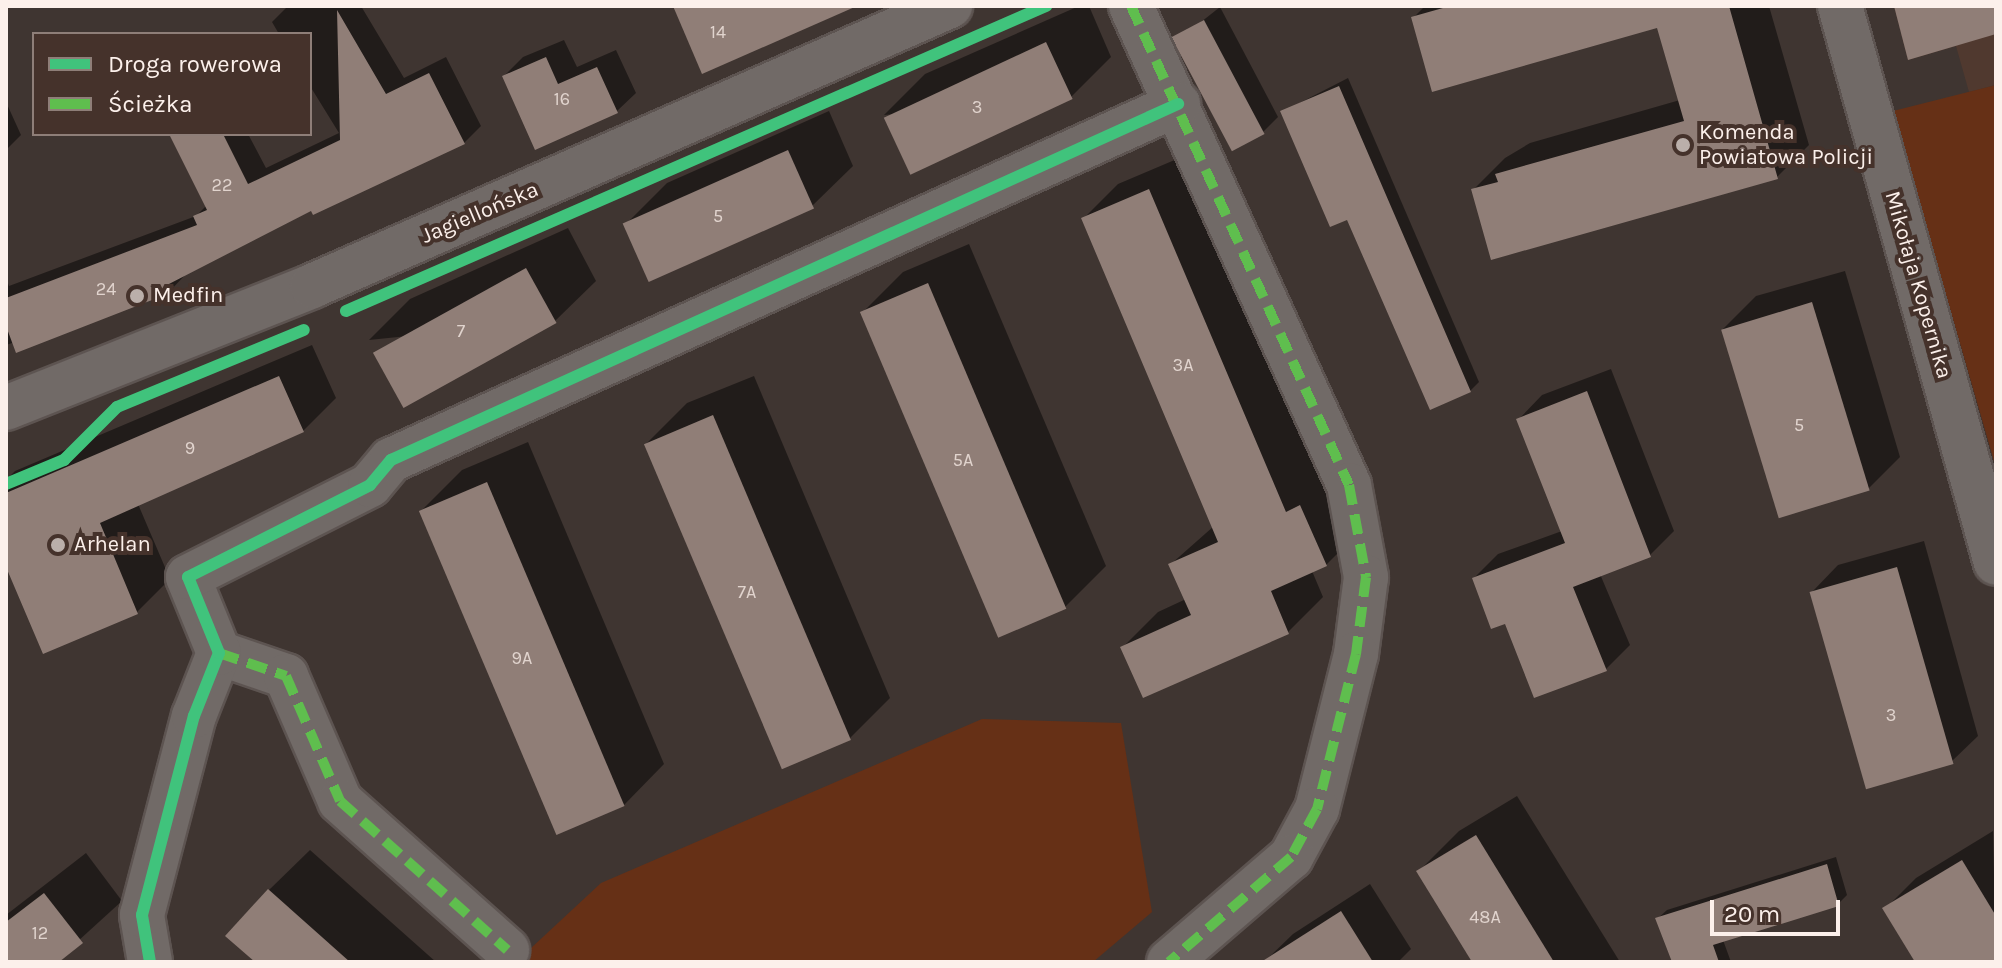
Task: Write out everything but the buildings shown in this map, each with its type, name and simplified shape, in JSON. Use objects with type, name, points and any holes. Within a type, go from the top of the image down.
[{"type":"street","name":"Jagiellońska","points":[[6,408],[312,286],[950,6]]},
{"type":"street","points":[[1131,6],[1349,485],[1366,577],[1356,654],[1317,809],[1291,857],[1169,962]]},
{"type":"street","name":"Mikołaja Kopernika","points":[[1840,6],[1996,563]]},
{"type":"street","points":[[150,962],[143,938],[145,905],[194,716],[219,653],[188,577],[370,485],[391,460],[1178,104]]},
{"type":"street","points":[[219,653],[286,676],[340,801],[507,950]]},
{"type":"shaded area","points":[[1894,6],[1996,6],[1996,85],[1969,92],[1956,46],[1908,60]]},
{"type":"shaded area","points":[[1996,85],[1996,468],[1893,111]]},
{"type":"shaded area","points":[[982,719],[1121,723],[1152,912],[1093,962],[516,962],[601,883]]},
{"type":"marked path","points":[[1131,6],[1349,485],[1366,577],[1356,654],[1317,809],[1291,857],[1169,962]]},
{"type":"marked path","points":[[219,653],[286,676],[340,801],[507,950]]},
{"type":"cycle path","points":[[346,311],[1046,6]]},
{"type":"cycle path","points":[[150,962],[142,915],[194,716],[219,653],[188,577],[370,485],[391,460],[1178,104]]},
{"type":"cycle path","points":[[6,484],[64,460],[117,407],[304,330]]},
{"type":"place","name":"Komenda Powiatowa Policji","points":[[1683,145]]},
{"type":"place","name":"Medfin","points":[[137,296]]},
{"type":"place","name":"Arhelan","points":[[58,545]]}]
